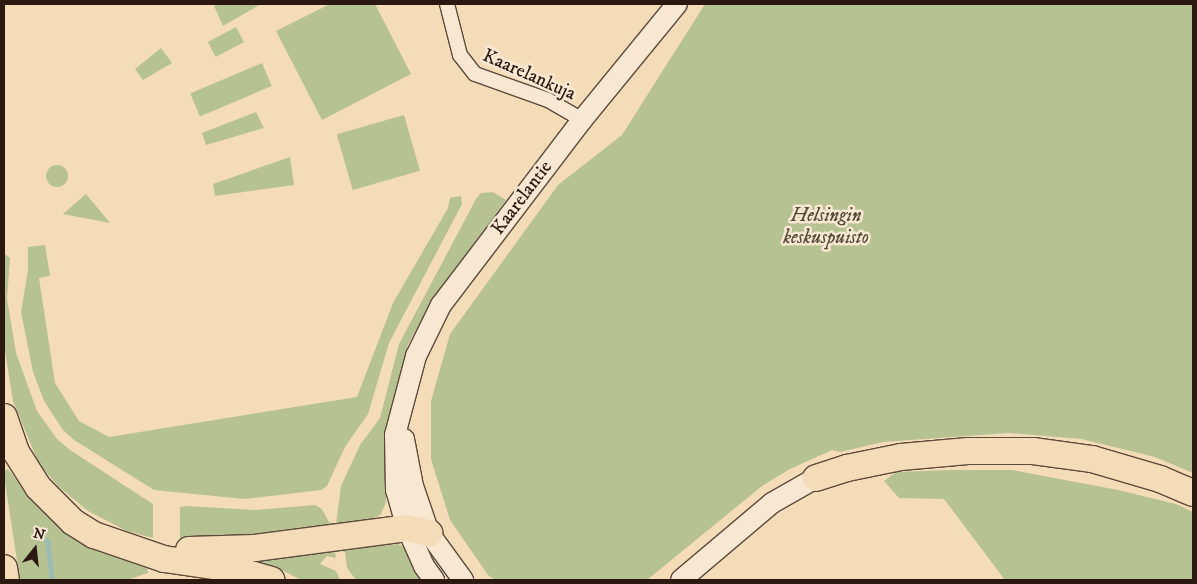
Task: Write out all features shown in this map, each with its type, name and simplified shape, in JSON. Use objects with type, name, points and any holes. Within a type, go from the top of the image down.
[{"type":"highway","points":[[4,417],[26,470],[52,503],[94,535],[164,559],[233,569],[271,580]]},
{"type":"highway","points":[[816,478],[847,468],[901,457],[968,450],[1033,451],[1092,459],[1160,479],[1193,493]]},
{"type":"highway","points":[[135,549],[255,548],[418,530]]},
{"type":"highway","points":[[4,568],[6,580]]},
{"type":"main road","name":"Kaarelantie","points":[[434,580],[424,566],[406,456],[402,412],[416,356],[441,305],[582,120],[677,4]]},
{"type":"main road","points":[[681,580],[772,503],[816,478]]},
{"type":"main road","name":"Kaarelantie","points":[[418,530],[463,580]]},
{"type":"street","name":"Kaarelankuja","points":[[447,4],[460,55],[475,74],[548,100],[582,120]]},
{"type":"green space","points":[[217,4],[261,4],[223,26],[214,6]]},
{"type":"green space","points":[[330,4],[375,4],[411,74],[322,120],[276,31]]},
{"type":"green space","name":"Helsingin keskuspuisto","points":[[705,4],[1193,4],[1193,473],[1155,457],[1081,439],[1009,433],[883,442],[840,452],[832,450],[790,469],[762,486],[647,580],[495,580],[488,575],[450,520],[431,459],[431,401],[450,334],[558,185],[622,135]]},
{"type":"green space","points":[[236,27],[244,42],[216,57],[208,42]]},
{"type":"green space","points":[[161,48],[172,63],[143,80],[135,69]]},
{"type":"green space","points":[[262,63],[272,86],[200,116],[190,93]]},
{"type":"green space","points":[[256,112],[264,128],[206,145],[202,133]]},
{"type":"green space","points":[[404,115],[420,171],[353,190],[337,134]]},
{"type":"green space","points":[[290,157],[294,185],[215,196],[213,184]]},
{"type":"green space","points":[[57,165],[65,168],[68,176],[65,184],[57,187],[49,184],[46,176],[49,168]]},
{"type":"green space","points":[[493,192],[506,200],[426,312],[408,344],[387,430],[386,502],[381,514],[365,525],[207,540],[180,539],[180,507],[186,506],[256,510],[315,505],[322,509],[329,522],[336,524],[341,486],[360,445],[380,418],[399,344],[476,199],[481,193]]},
{"type":"green space","points":[[86,194],[110,223],[63,214]]},
{"type":"green space","points":[[461,196],[462,204],[389,343],[368,414],[345,447],[327,486],[321,490],[245,499],[154,490],[74,440],[63,430],[44,401],[33,372],[21,312],[28,270],[28,247],[45,245],[50,276],[39,278],[55,383],[79,421],[109,437],[357,397],[393,303],[448,208],[450,198]]},
{"type":"green space","points":[[4,253],[10,258],[7,299],[16,353],[37,411],[57,439],[70,450],[153,504],[153,538],[127,531],[88,511],[59,487],[39,464],[13,401],[4,345]]},
{"type":"green space","points":[[8,469],[30,499],[57,525],[75,537],[147,565],[148,573],[127,580],[20,580],[4,476],[4,471]]},
{"type":"green space","points":[[1012,470],[1118,490],[1176,504],[1193,512],[1193,580],[1005,580],[944,499],[899,498],[884,481],[896,472]]},
{"type":"green space","points":[[398,544],[404,547],[422,580],[356,580],[347,568],[345,552],[342,551],[335,552],[336,558],[327,556],[320,564],[336,571],[340,580],[301,580],[280,569],[243,561]]},
{"type":"waterway","points":[[47,540],[52,580]]}]
